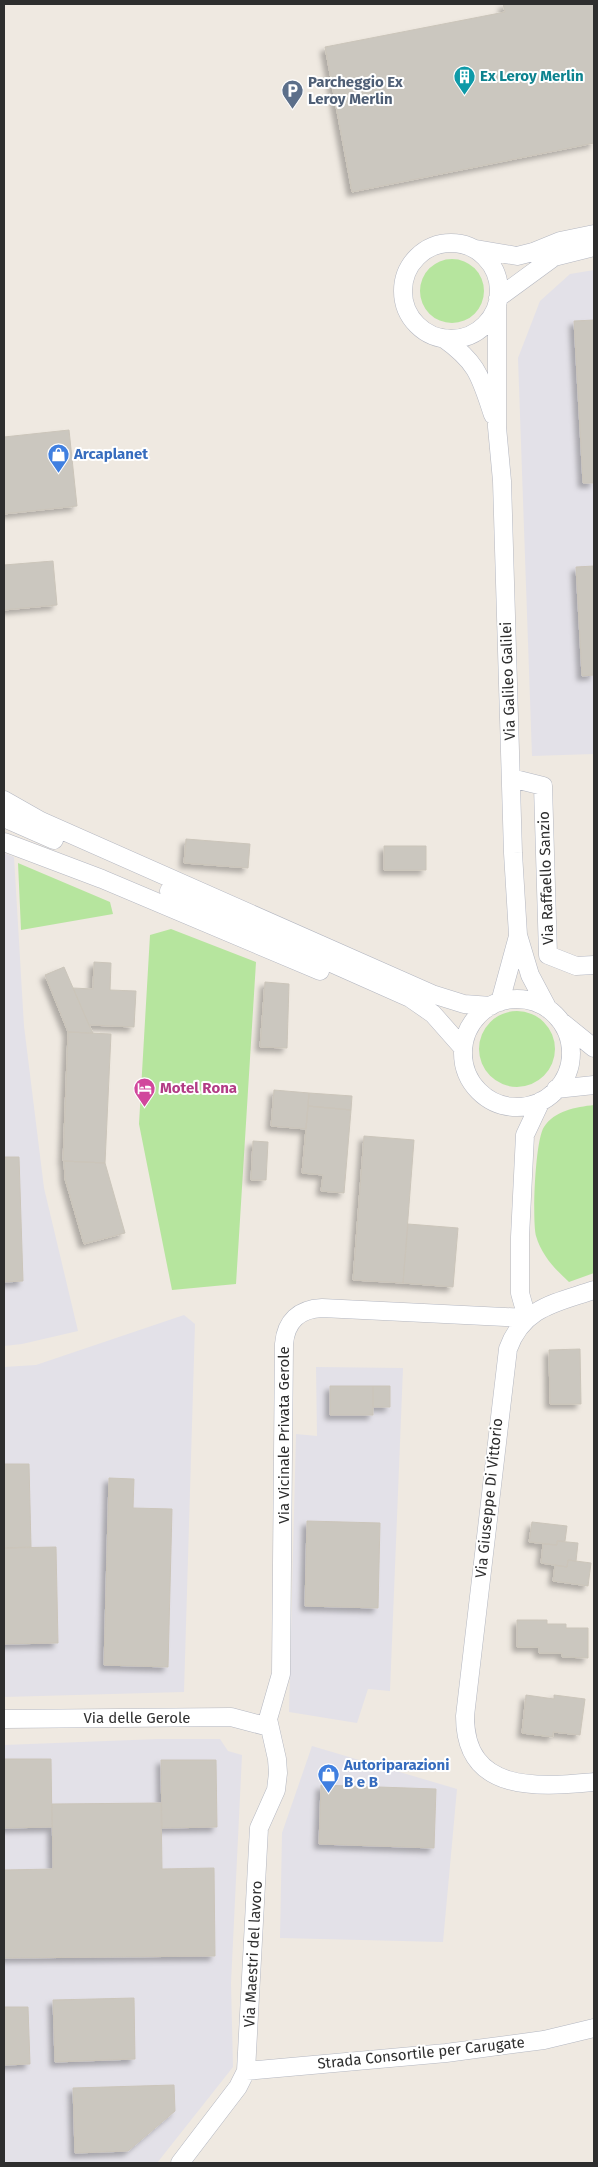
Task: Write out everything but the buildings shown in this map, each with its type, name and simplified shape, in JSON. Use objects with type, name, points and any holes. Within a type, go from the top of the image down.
[{"type":"street","points":[[476,249],[488,259],[496,273],[499,289],[498,302],[491,318],[476,332],[457,339],[443,338],[421,329],[407,311],[403,296],[403,282],[408,268],[417,256],[439,244],[451,242],[476,249],[517,256],[571,238],[594,234]]},
{"type":"street","points":[[498,302],[554,257],[570,251],[594,247]]},
{"type":"street","name":"Via Galileo Galilei","points":[[498,302],[497,427],[502,481],[518,935],[530,975],[553,1015]]},
{"type":"street","name":"Via Galileo Galilei","points":[[443,338],[461,351],[480,375],[497,427]]},
{"type":"street","name":"Via Raffaello Sanzio","points":[[511,778],[543,786],[548,955],[576,966],[594,965]]},
{"type":"street","points":[[4,800],[42,821],[432,994],[464,1004],[496,1004],[525,1000],[553,1015],[594,1048]]},
{"type":"street","points":[[4,818],[410,998],[433,1014],[463,1053]]},
{"type":"street","points":[[4,842],[126,888],[402,1007],[435,1029],[463,1053]]},
{"type":"street","name":"Via Galileo Galilei","points":[[496,1004],[518,935]]},
{"type":"street","points":[[496,1004],[472,1023],[467,1034],[463,1053],[466,1071],[475,1087],[484,1095],[500,1104],[517,1120],[525,1136]]},
{"type":"street","points":[[553,1015],[567,1034],[570,1054],[567,1073],[556,1089],[541,1101],[532,1116],[525,1136],[520,1237],[520,1293],[527,1318],[552,1304],[594,1290]]},
{"type":"street","points":[[556,1089],[594,1085]]},
{"type":"street","points":[[500,1104],[524,1106],[541,1101]]},
{"type":"street","name":"Via Vicinale Privata Gerole","points":[[269,1727],[270,1706],[278,1691],[281,1674],[284,1344],[287,1327],[294,1318],[303,1312],[322,1308],[527,1318]]},
{"type":"street","name":"Via Giuseppe Di Vittorio","points":[[527,1318],[510,1342],[503,1378],[467,1685],[466,1736],[472,1753],[489,1771],[508,1780],[528,1785],[594,1782]]},
{"type":"street","name":"Via delle Gerole","points":[[4,1719],[231,1717],[269,1727]]},
{"type":"street","name":"Via Maestri del lavoro","points":[[180,2163],[238,2088],[246,2071],[259,1828],[276,1790],[278,1773],[277,1759],[269,1727]]},
{"type":"street","name":"Strada Consortile per Carugate","points":[[246,2071],[446,2053],[544,2040],[594,2028]]},
{"type":"shaded area","points":[[594,270],[594,754],[532,756],[518,358],[540,301],[570,274]]},
{"type":"shaded area","points":[[4,853],[14,857],[24,1026],[44,1188],[78,1331],[22,1344],[4,1346]]},
{"type":"shaded area","points":[[184,1315],[195,1324],[184,1692],[4,1697],[4,1367],[36,1365]]},
{"type":"shaded area","points":[[316,1367],[403,1368],[390,1691],[368,1689],[357,1723],[289,1712],[296,1434],[317,1436]]},
{"type":"shaded area","points":[[158,1739],[220,1739],[228,1751],[242,1755],[231,1983],[233,2067],[157,2163],[4,2163],[4,1745]]},
{"type":"shaded area","points":[[312,1746],[457,1789],[443,1942],[280,1938],[282,1833]]},
{"type":"green space","points":[[452,259],[470,265],[478,273],[484,291],[478,309],[470,317],[452,323],[434,317],[426,309],[420,291],[426,273],[434,265]]},
{"type":"green space","points":[[18,863],[110,902],[113,914],[21,930]]},
{"type":"green space","points":[[171,929],[256,962],[236,1284],[172,1290],[139,1124],[150,935]]},
{"type":"green space","points":[[517,1011],[531,1014],[544,1022],[552,1035],[555,1049],[552,1063],[544,1076],[531,1084],[517,1087],[503,1084],[490,1076],[482,1063],[479,1049],[482,1035],[490,1022],[503,1014]]},
{"type":"green space","points":[[594,1105],[594,1273],[569,1282],[545,1256],[536,1236],[534,1198],[538,1147],[544,1127],[554,1117],[573,1109]]},
{"type":"place","name":"Ex Leroy Merlin","points":[[464,95]]},
{"type":"place","name":"Parcheggio Ex Leroy Merlin","points":[[292,110]]},
{"type":"place","name":"Arcaplanet","points":[[58,473]]},
{"type":"place","name":"Motel Rona","points":[[144,1107]]},
{"type":"place","name":"Autoriparazioni B e B","points":[[328,1793]]}]
